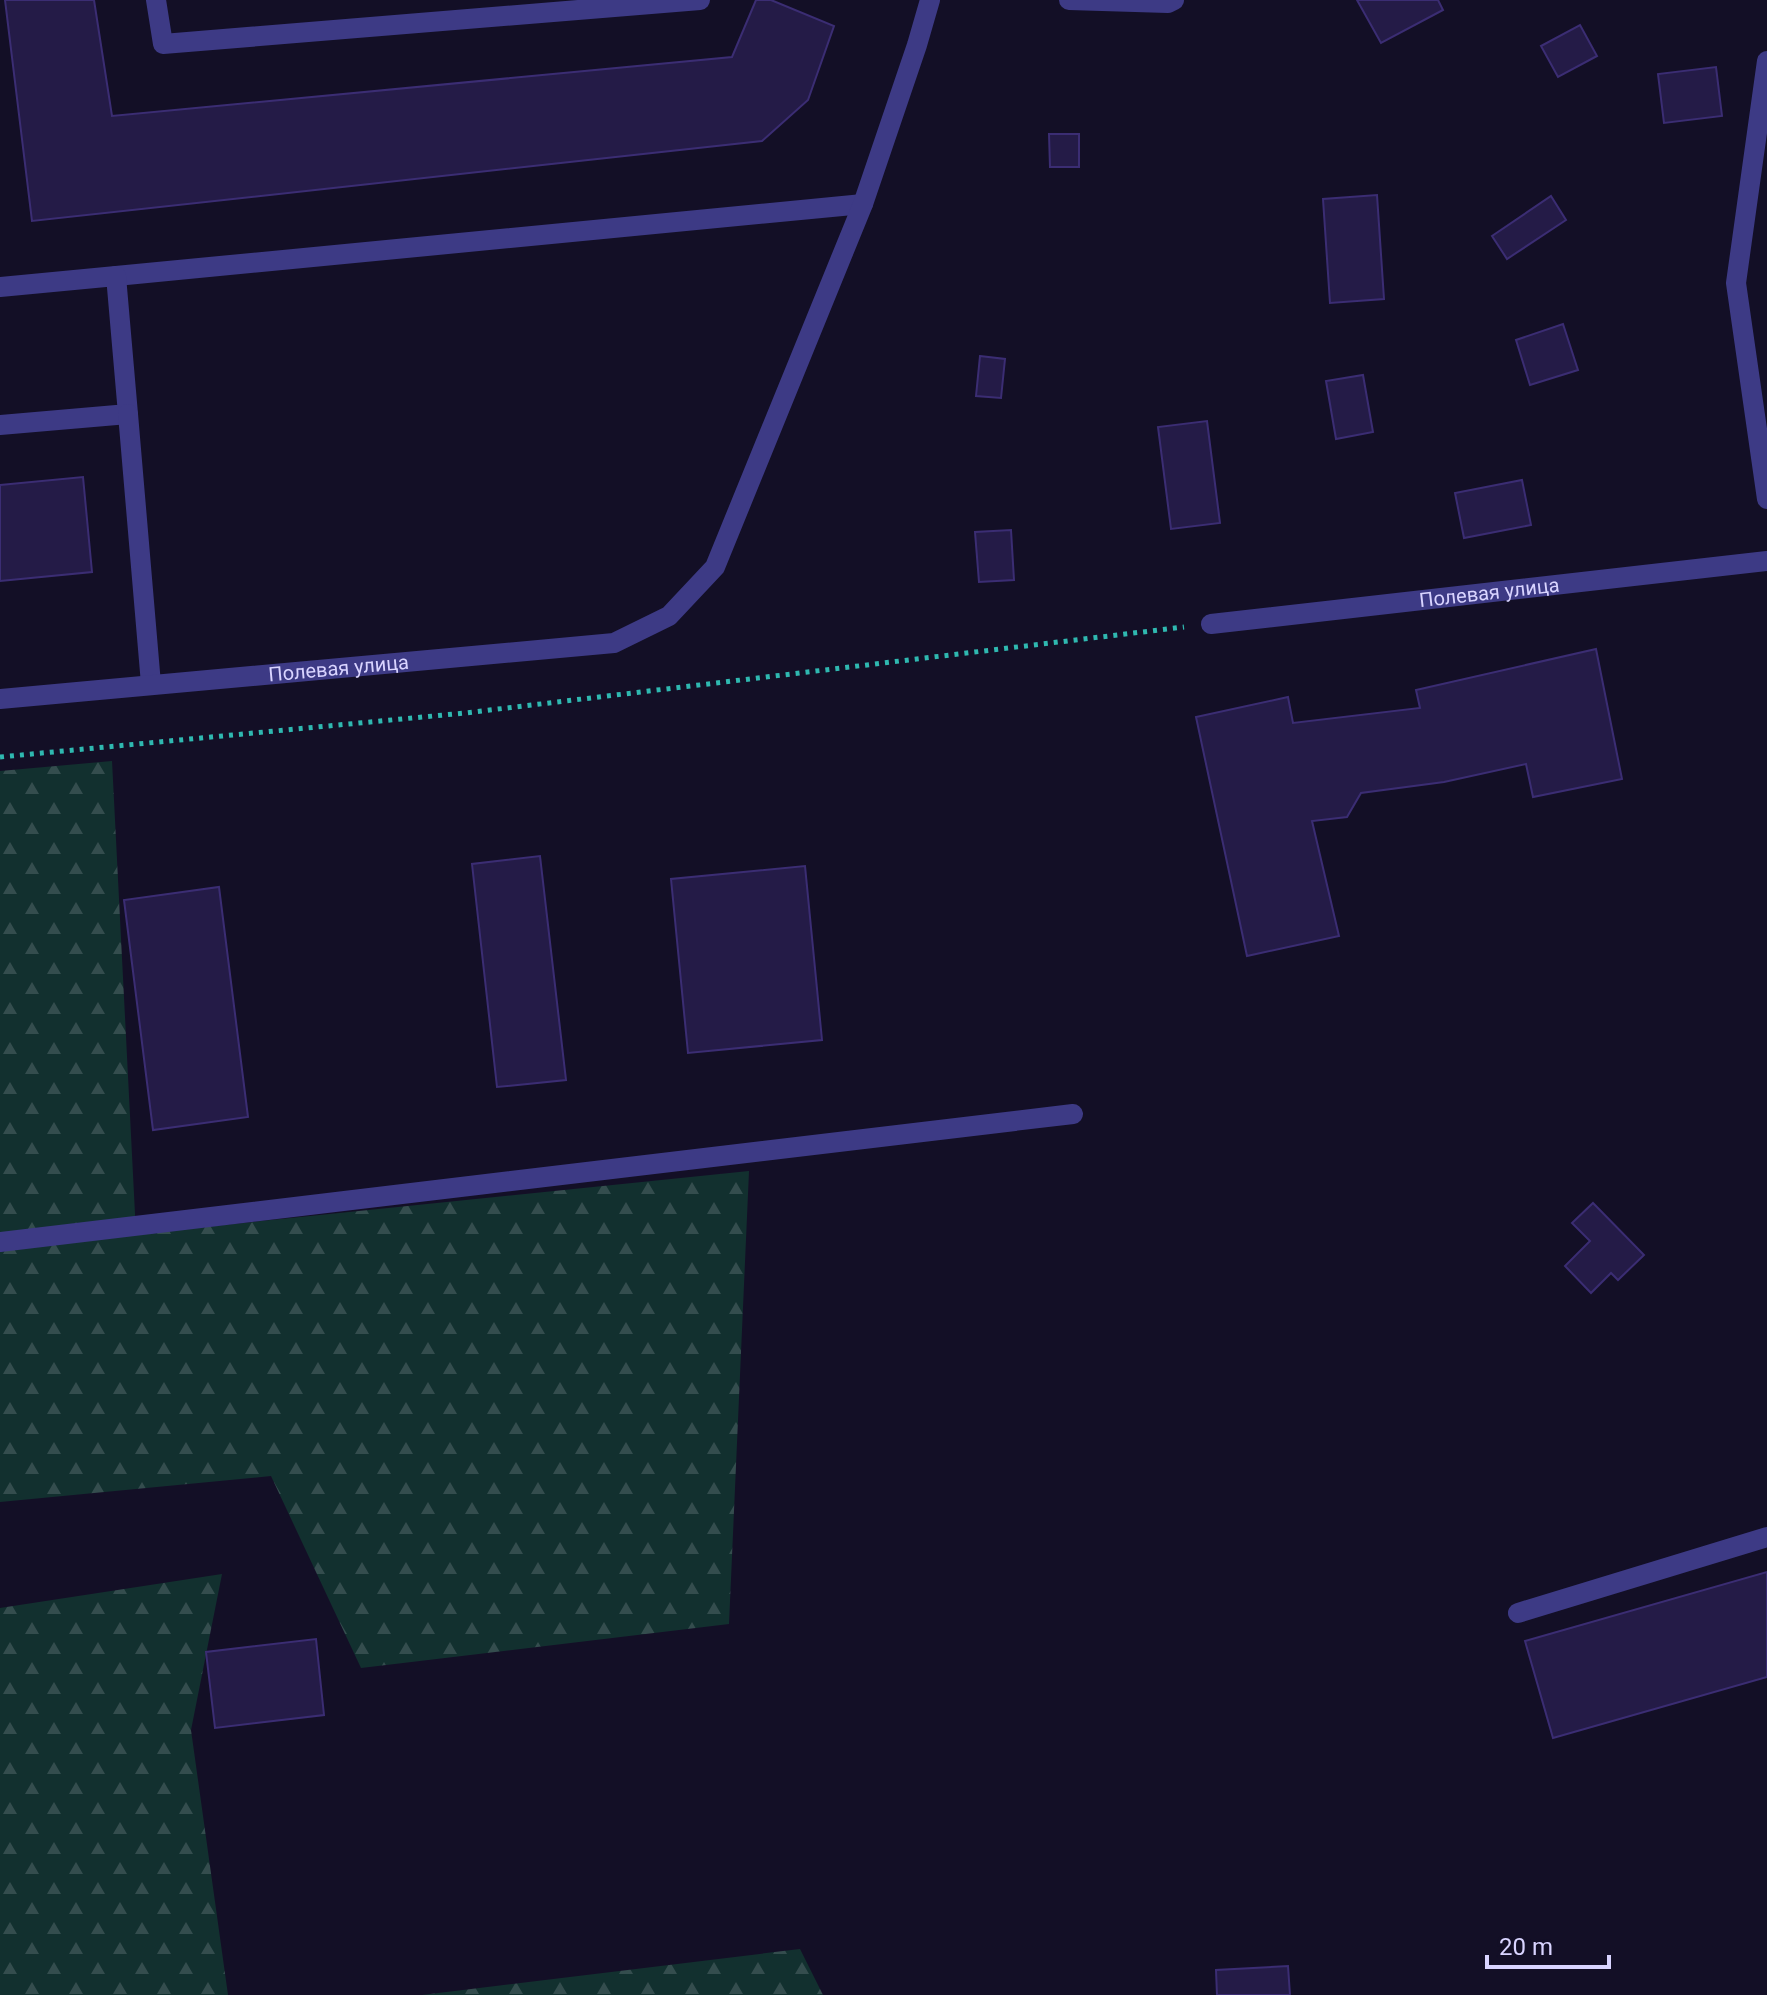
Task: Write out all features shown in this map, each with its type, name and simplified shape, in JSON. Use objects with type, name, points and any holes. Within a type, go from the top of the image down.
[{"type":"street","points":[[156,0],[163,44],[700,0]]},
{"type":"street","points":[[0,287],[863,204],[930,0]]},
{"type":"street","points":[[1069,0],[1168,3],[1174,0]]},
{"type":"street","points":[[1767,61],[1736,283],[1767,499]]},
{"type":"street","name":"Полевая улица","points":[[0,699],[614,643],[669,616],[715,567],[863,204]]},
{"type":"street","points":[[116,276],[151,684]]},
{"type":"street","points":[[0,425],[128,414]]},
{"type":"street","name":"Полевая улица","points":[[1211,624],[1767,561]]},
{"type":"street","points":[[0,1242],[1073,1114]]},
{"type":"street","points":[[1518,1613],[1767,1537]]},
{"type":"path","points":[[0,757],[465,713],[1211,624]]},
{"type":"green space","points":[[112,761],[136,1234],[749,1171],[729,1624],[361,1668],[271,1476],[0,1502],[0,771]]},
{"type":"green space","points":[[222,1574],[191,1730],[228,1995],[0,1995],[0,1608]]},
{"type":"green space","points":[[800,1949],[823,1995],[422,1995]]},
{"type":"building","points":[[5,0],[94,0],[112,116],[732,57],[756,0],[771,0],[834,26],[808,100],[762,141],[32,221]]},
{"type":"building","points":[[1357,0],[1438,0],[1443,10],[1381,43]]},
{"type":"building","points":[[1580,25],[1597,56],[1558,77],[1541,46]]},
{"type":"building","points":[[1716,67],[1722,116],[1664,123],[1658,74]]},
{"type":"building","points":[[1049,134],[1079,134],[1079,167],[1050,167]]},
{"type":"building","points":[[1377,195],[1384,299],[1330,303],[1323,199]]},
{"type":"building","points":[[1551,196],[1566,220],[1507,259],[1492,236]]},
{"type":"building","points":[[1563,324],[1578,370],[1530,385],[1516,340]]},
{"type":"building","points":[[980,356],[1005,359],[1001,398],[976,396]]},
{"type":"building","points":[[1363,375],[1373,432],[1336,439],[1326,381]]},
{"type":"building","points":[[1207,421],[1220,523],[1171,529],[1158,427]]},
{"type":"building","points":[[83,477],[92,572],[0,581],[0,485]]},
{"type":"building","points":[[1522,480],[1531,525],[1464,538],[1455,493]]},
{"type":"building","points":[[1011,530],[1014,580],[979,582],[975,532]]},
{"type":"building","points":[[1596,649],[1622,779],[1533,797],[1526,764],[1444,782],[1361,793],[1347,817],[1312,821],[1339,936],[1247,956],[1196,717],[1288,697],[1293,723],[1420,708],[1416,690]]},
{"type":"building","points":[[540,856],[566,1080],[497,1087],[472,864]]},
{"type":"building","points":[[805,866],[822,1040],[688,1053],[671,879]]},
{"type":"building","points":[[219,887],[248,1117],[153,1130],[124,900]]},
{"type":"building","points":[[1593,1203],[1644,1255],[1618,1280],[1611,1273],[1591,1293],[1565,1266],[1590,1241],[1572,1223]]},
{"type":"building","points":[[1767,1572],[1767,1677],[1553,1738],[1525,1641]]},
{"type":"building","points":[[316,1639],[324,1715],[215,1728],[206,1652]]},
{"type":"building","points":[[1288,1966],[1290,1995],[1217,1995],[1216,1970]]}]
